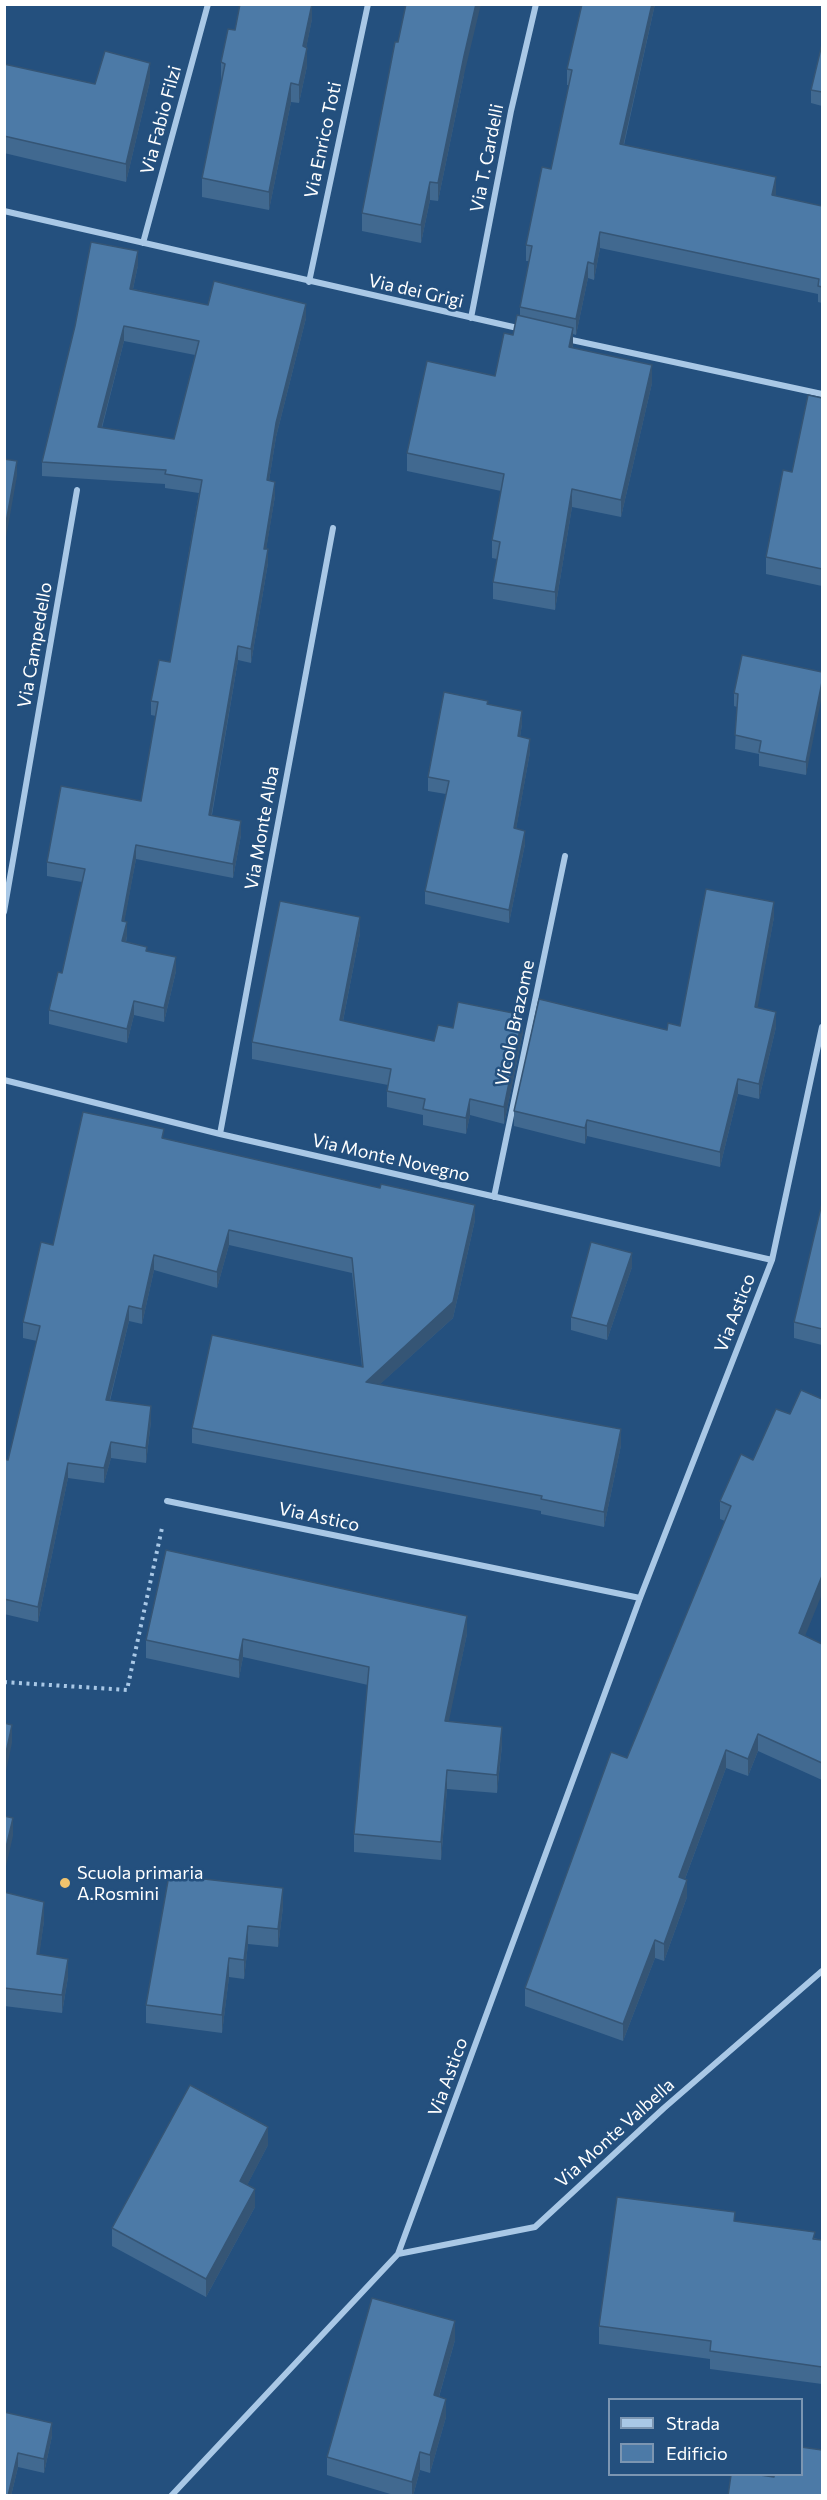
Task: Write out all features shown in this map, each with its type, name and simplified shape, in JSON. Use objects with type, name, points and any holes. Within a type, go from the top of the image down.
[{"type":"street","name":"Via Fabio Filzi","points":[[143,243],[208,4]]},
{"type":"street","name":"Via Enrico Toti","points":[[309,282],[368,4]]},
{"type":"street","name":"Via T. Cardelli","points":[[471,318],[511,111],[536,4]]},
{"type":"street","name":"Via dei Grigi","points":[[4,211],[529,331]]},
{"type":"street","points":[[564,339],[822,394]]},
{"type":"street","name":"Via Campedello","points":[[4,912],[77,490]]},
{"type":"street","name":"Via Monte Alba","points":[[220,1134],[333,528]]},
{"type":"street","name":"Vicolo Brazome","points":[[494,1197],[565,856]]},
{"type":"street","name":"Via Astico","points":[[171,2496],[398,2254],[640,1598],[772,1260],[822,1027]]},
{"type":"street","name":"Via Monte Novegno","points":[[4,1080],[220,1134],[772,1260]]},
{"type":"street","name":"Via Astico","points":[[168,1501],[640,1598]]},
{"type":"street","name":"Via Monte Valbella","points":[[398,2254],[535,2227],[664,2108],[822,1971]]},
{"type":"path","points":[[4,1682],[127,1690],[168,1501]]},
{"type":"building","points":[[240,4],[312,4],[303,46],[307,48],[299,85],[291,83],[269,192],[202,178],[225,64],[221,62],[228,29],[235,30]]},
{"type":"building","points":[[406,4],[476,4],[438,183],[430,182],[421,225],[362,213],[395,42],[398,42]]},
{"type":"building","points":[[582,4],[652,4],[620,144],[776,177],[772,195],[822,206],[822,287],[818,286],[819,279],[600,232],[594,264],[588,262],[576,319],[520,307],[532,246],[526,245],[542,167],[551,169],[572,70],[567,69]]},
{"type":"building","points":[[822,44],[822,92],[811,90]]},
{"type":"building","points":[[105,51],[150,63],[126,164],[4,136],[4,64],[95,84]]},
{"type":"building","points":[[91,242],[138,251],[130,289],[208,305],[214,281],[306,304],[276,423],[267,480],[275,482],[264,549],[268,549],[251,649],[238,646],[209,815],[241,821],[233,864],[136,845],[122,921],[127,922],[122,941],[147,947],[146,951],[176,957],[164,1008],[134,1001],[127,1029],[49,1010],[58,972],[62,973],[85,869],[47,862],[61,786],[141,801],[158,702],[151,701],[159,660],[170,662],[202,480],[165,474],[166,470],[42,462],[75,326]],"holes":[[[124,326],[199,341],[174,439],[98,427]]]},
{"type":"building","points":[[517,315],[573,328],[569,347],[652,365],[621,500],[572,489],[555,592],[493,582],[500,542],[492,540],[504,474],[407,453],[427,361],[495,376],[504,333],[513,335]]},
{"type":"building","points":[[808,395],[822,398],[822,569],[766,557],[783,470],[792,472]]},
{"type":"building","points":[[4,459],[17,461],[4,534]]},
{"type":"building","points":[[742,655],[822,672],[806,762],[759,752],[761,741],[735,735],[738,694],[734,693]]},
{"type":"building","points":[[444,692],[522,711],[518,736],[530,739],[514,828],[525,831],[509,910],[425,891],[449,781],[428,777]]},
{"type":"building","points":[[706,889],[774,902],[755,1007],[776,1012],[759,1084],[738,1079],[720,1152],[587,1120],[585,1128],[514,1111],[539,999],[667,1030],[668,1023],[680,1026]]},
{"type":"building","points":[[280,901],[360,917],[340,1020],[434,1041],[438,1025],[453,1028],[458,1002],[523,1015],[504,1107],[470,1099],[466,1118],[423,1109],[425,1099],[387,1091],[391,1069],[252,1042]]},
{"type":"building","points":[[83,1112],[164,1129],[162,1138],[380,1188],[381,1184],[475,1205],[453,1302],[366,1382],[621,1429],[604,1512],[541,1499],[542,1496],[192,1428],[212,1335],[363,1367],[352,1258],[229,1230],[217,1272],[154,1255],[142,1309],[129,1306],[106,1400],[151,1406],[146,1448],[111,1442],[104,1468],[68,1463],[38,1607],[4,1599],[4,1459],[8,1460],[40,1326],[23,1322],[41,1242],[53,1245]]},
{"type":"building","points":[[822,1203],[822,1329],[794,1322]]},
{"type":"building","points":[[591,1242],[632,1253],[607,1326],[571,1317]]},
{"type":"building","points":[[801,1390],[822,1399],[822,1576],[799,1633],[822,1644],[822,1763],[758,1734],[748,1759],[726,1750],[679,1877],[687,1880],[664,1944],[655,1940],[623,2024],[525,1988],[611,1752],[627,1758],[731,1506],[720,1501],[741,1454],[753,1460],[776,1409],[790,1414]]},
{"type":"building","points":[[166,1550],[467,1616],[445,1721],[502,1727],[497,1775],[447,1770],[441,1842],[354,1834],[369,1667],[243,1639],[239,1660],[146,1640]]},
{"type":"building","points":[[4,1723],[12,1725],[4,1762]]},
{"type":"building","points":[[4,1816],[13,1818],[4,1856]]},
{"type":"building","points":[[169,1875],[283,1888],[278,1929],[248,1926],[244,1960],[229,1958],[222,2015],[146,2005]]},
{"type":"building","points":[[4,1892],[44,1902],[37,1954],[68,1959],[62,1995],[4,1988]]},
{"type":"building","points":[[190,2085],[268,2127],[240,2181],[255,2189],[206,2279],[112,2228]]},
{"type":"building","points":[[617,2197],[735,2212],[734,2221],[815,2232],[813,2239],[822,2240],[822,2367],[710,2351],[711,2341],[599,2326]]},
{"type":"building","points":[[372,2298],[455,2321],[434,2395],[446,2399],[430,2455],[420,2452],[412,2482],[327,2457]]},
{"type":"building","points":[[4,2412],[52,2423],[44,2459],[18,2453],[8,2496],[4,2496]]},
{"type":"building","points":[[803,2447],[822,2450],[822,2496],[728,2496],[731,2476],[803,2476]]},
{"type":"place","name":"Scuola primaria A.Rosmini","points":[[65,1883]]}]
